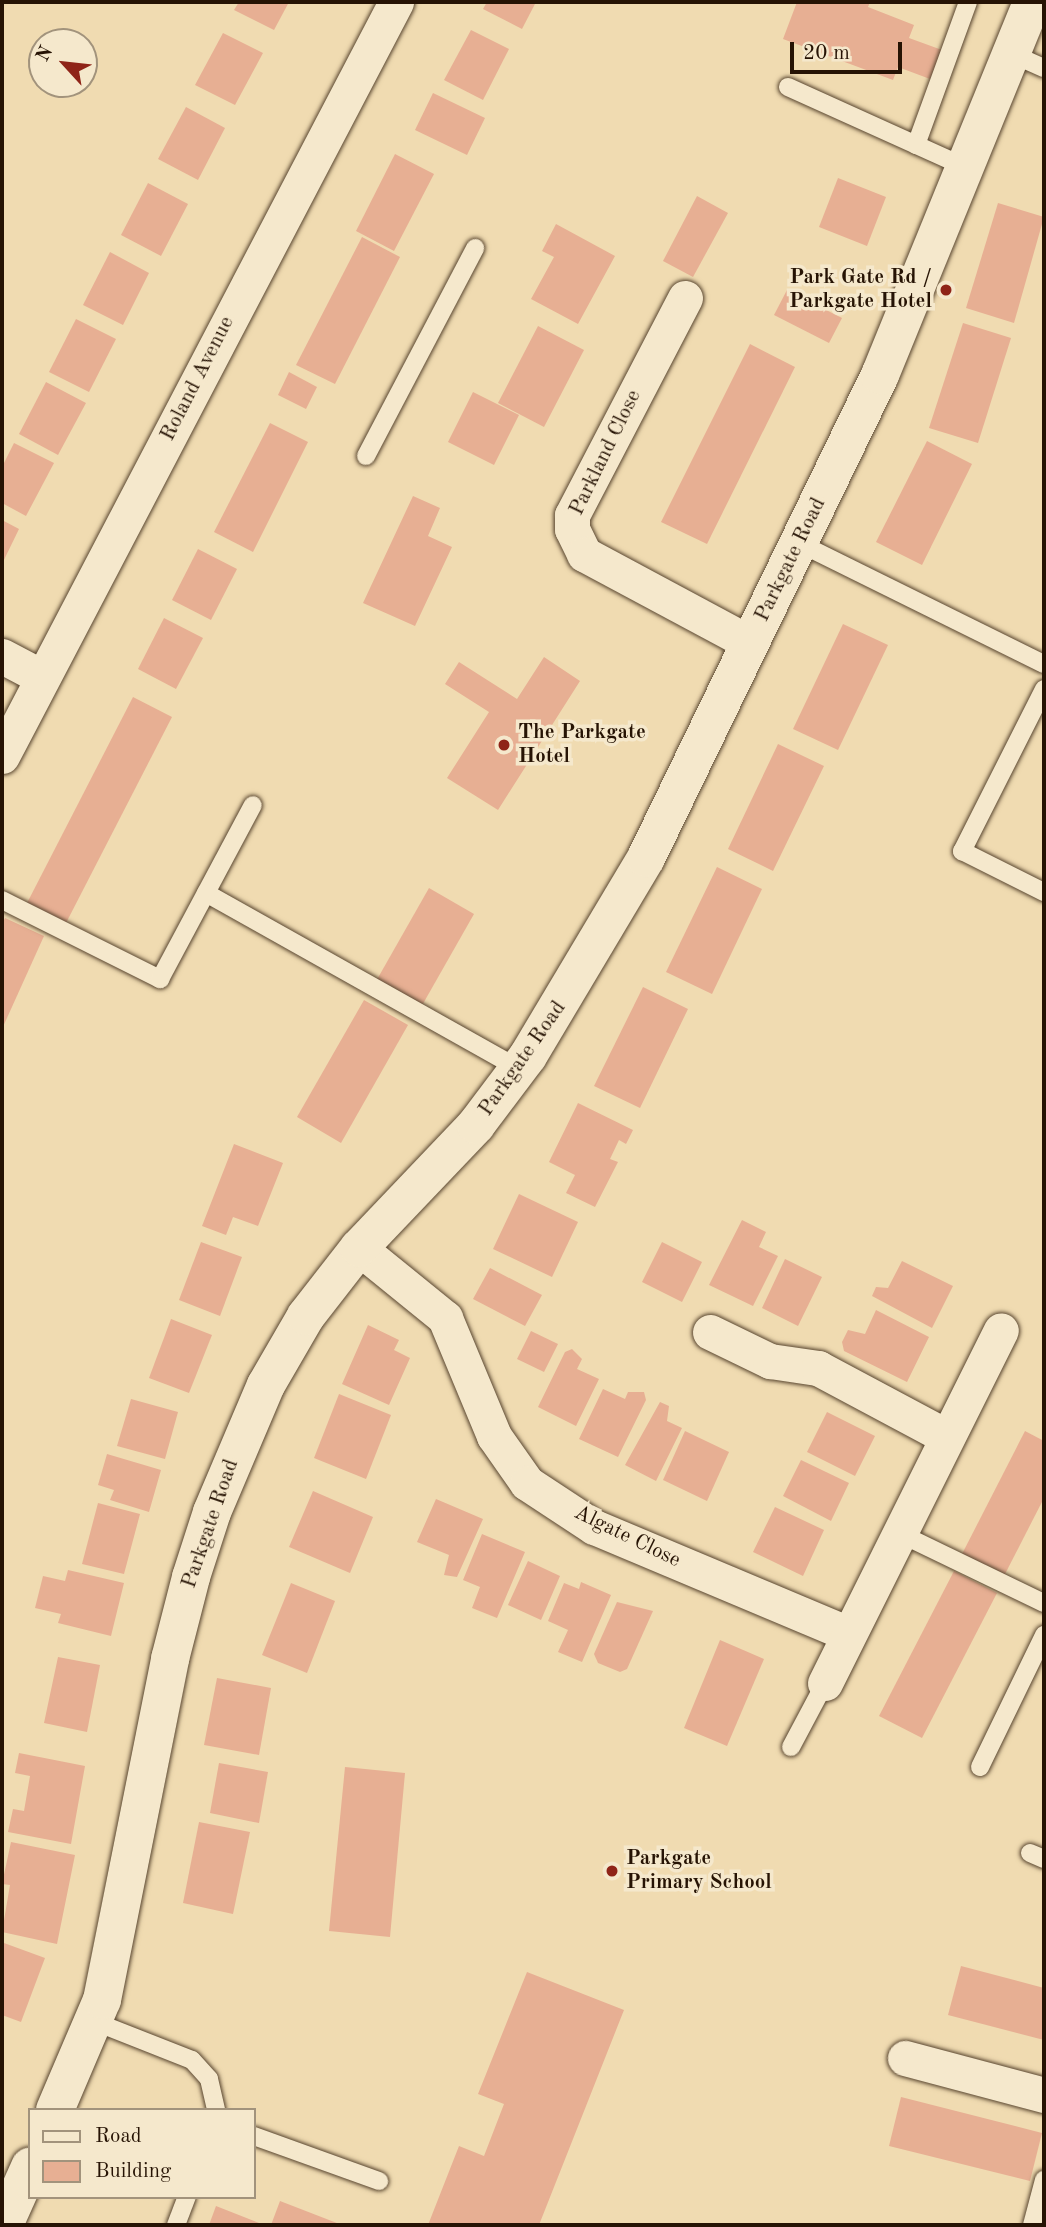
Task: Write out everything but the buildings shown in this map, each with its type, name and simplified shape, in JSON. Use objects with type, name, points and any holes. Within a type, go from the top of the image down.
[{"type":"street","name":"Roland Avenue","points":[[2,756],[396,2]]},
{"type":"street","name":"Parkgate Road","points":[[56,2108],[93,2021],[110,1964],[170,1659],[212,1512],[266,1385],[306,1316],[359,1248],[476,1125],[519,1069],[582,973],[646,858],[880,375],[1032,2]]},
{"type":"street","name":"Parkland Close","points":[[685,298],[572,514],[572,529],[584,554],[750,643]]},
{"type":"street","points":[[2,656],[42,677]]},
{"type":"street","name":"Algate Close","points":[[359,1248],[445,1318],[494,1436],[527,1483],[594,1527],[848,1634]]},
{"type":"street","points":[[825,1683],[1001,1330]]},
{"type":"street","points":[[710,1332],[770,1361],[818,1368],[947,1437]]},
{"type":"street","points":[[905,2058],[1044,2095]]},
{"type":"street","points":[[4,2225],[28,2171]]},
{"type":"lane","points":[[916,145],[968,2]]},
{"type":"lane","points":[[1010,53],[1044,68]]},
{"type":"lane","points":[[788,87],[965,167]]},
{"type":"lane","points":[[366,456],[475,248]]},
{"type":"lane","points":[[799,543],[1044,664]]},
{"type":"lane","points":[[1044,689],[962,851],[1044,892]]},
{"type":"lane","points":[[2,900],[160,979],[253,805]]},
{"type":"lane","points":[[206,893],[519,1069]]},
{"type":"lane","points":[[899,1533],[1044,1603]]},
{"type":"lane","points":[[979,1768],[1044,1635]]},
{"type":"lane","points":[[791,1747],[825,1683]]},
{"type":"lane","points":[[93,2021],[192,2060],[209,2079],[216,2108]]},
{"type":"lane","points":[[256,2137],[379,2181]]},
{"type":"lane","points":[[1032,2225],[1044,2180]]},
{"type":"lane","points":[[176,2225],[186,2199]]},
{"type":"place","name":"Park Gate Rd / Parkgate Hotel","points":[[946,290]]},
{"type":"place","name":"The Parkgate Hotel","points":[[504,745]]},
{"type":"place","name":"Parkgate Primary School","points":[[612,1871]]}]
